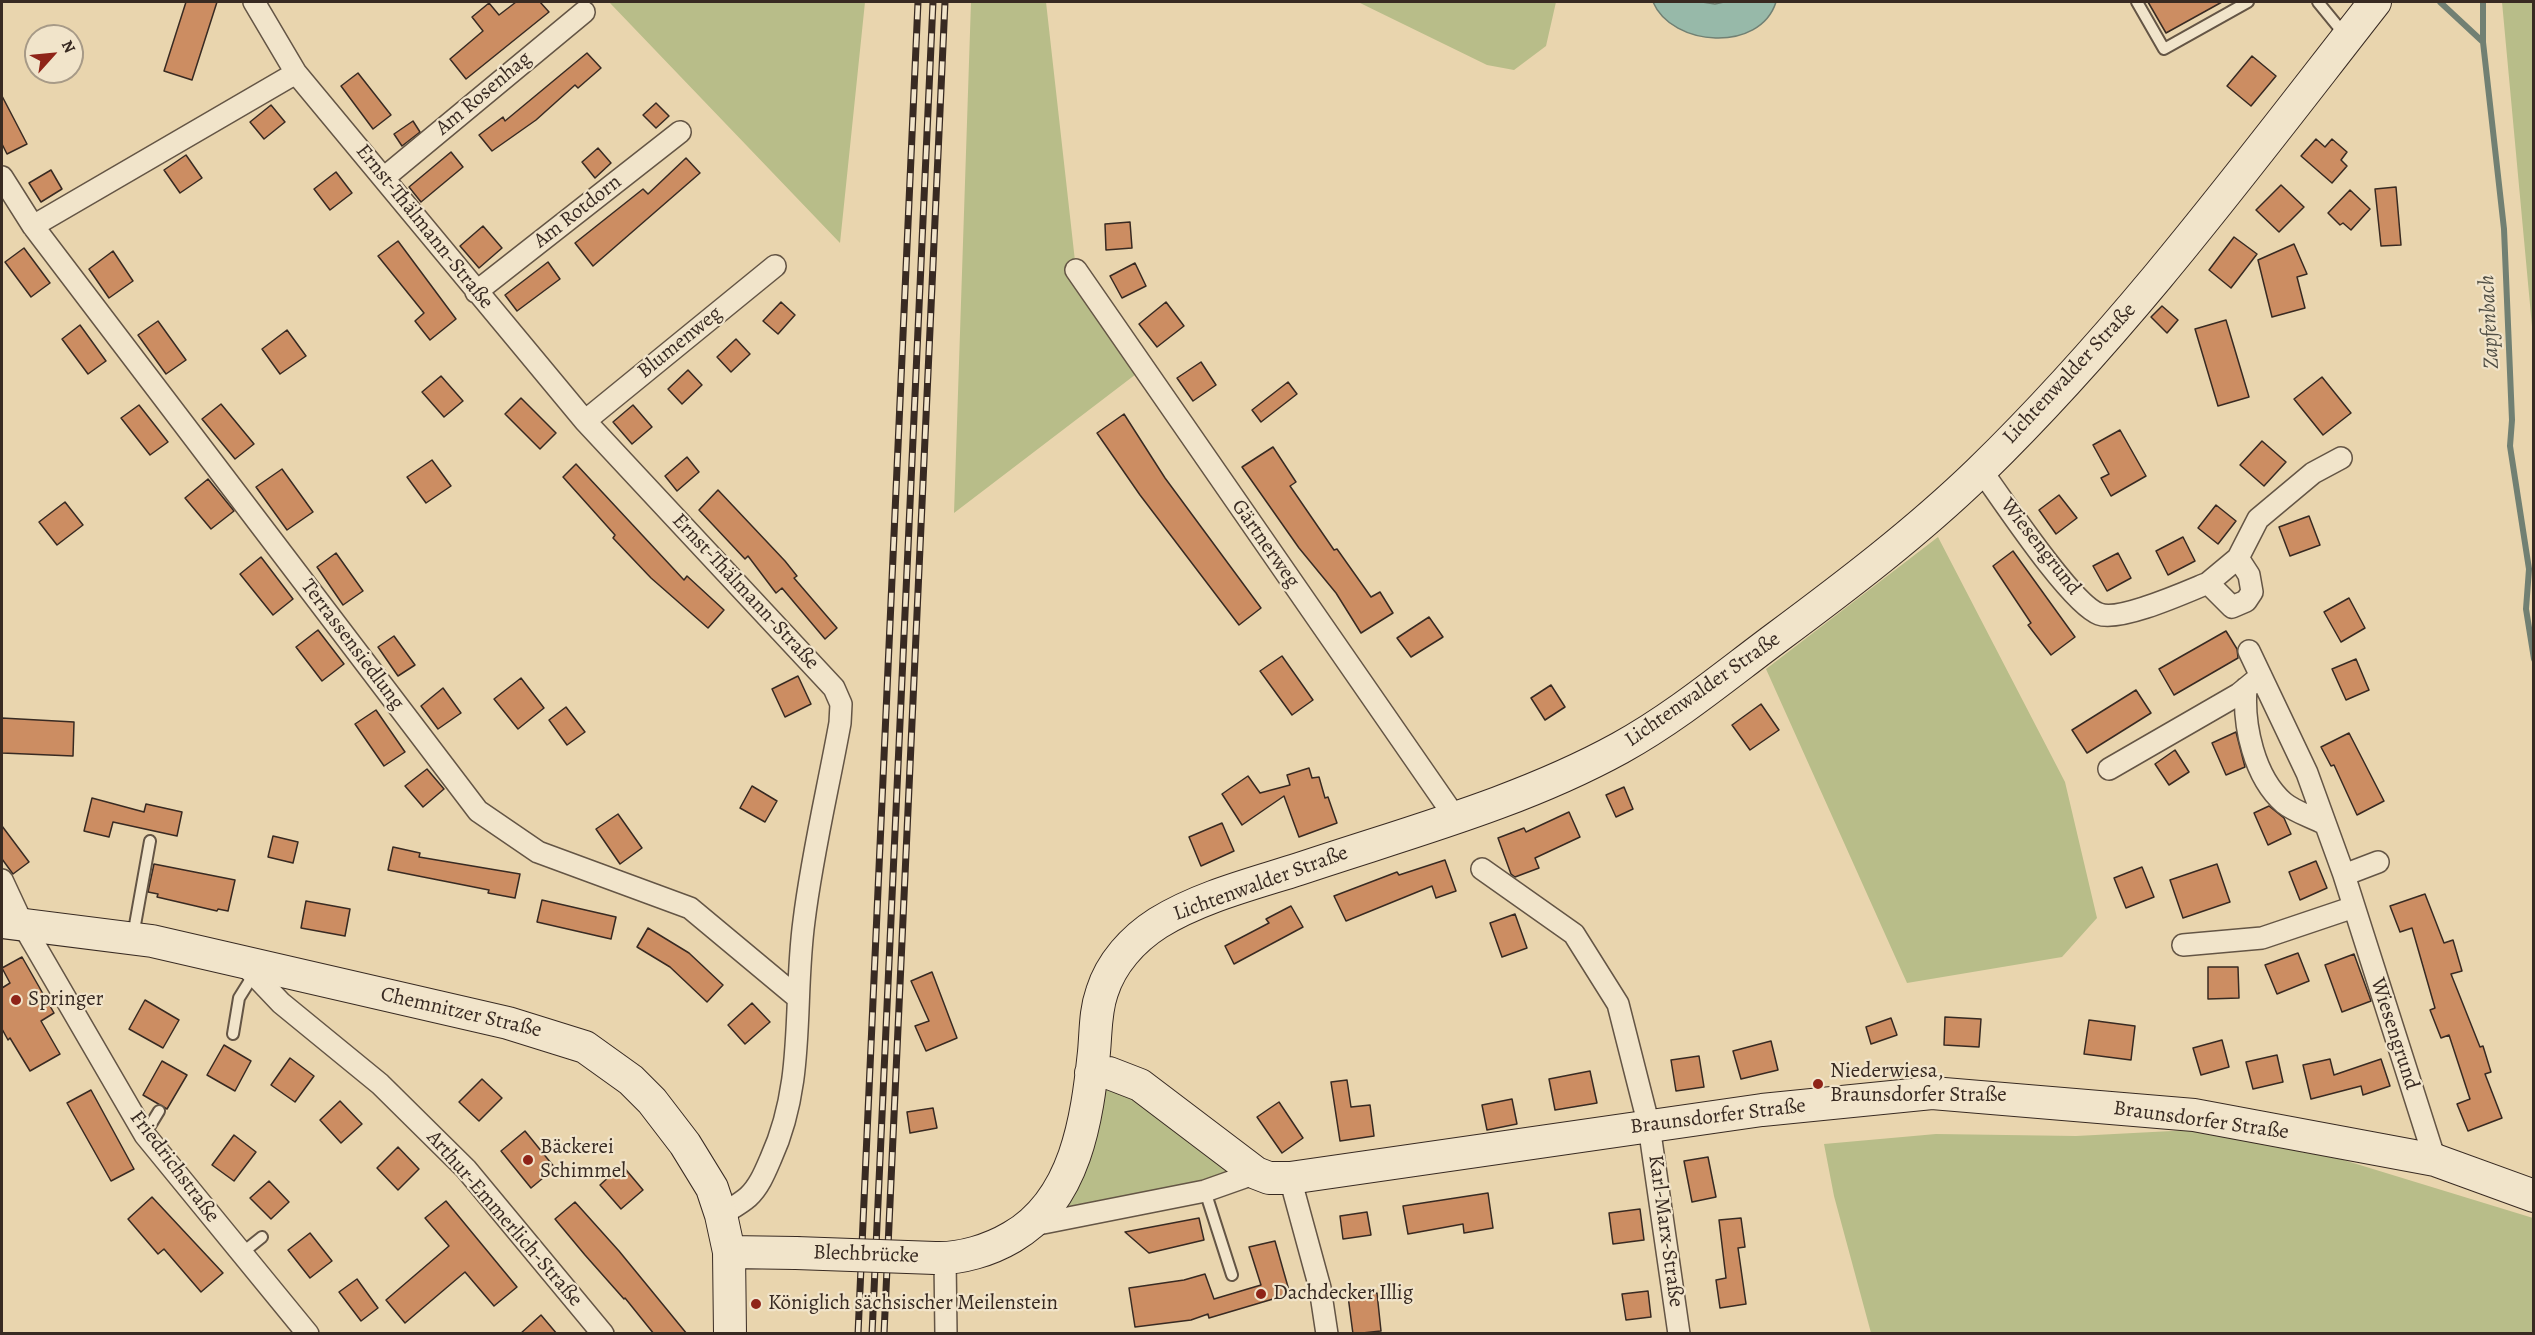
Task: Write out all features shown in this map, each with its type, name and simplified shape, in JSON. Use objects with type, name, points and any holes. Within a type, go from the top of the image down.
[{"type":"main road","name":"Lichtenwalder Straße","points":[[940,1258],[999,1245],[1033,1225],[1059,1191],[1072,1165],[1081,1131],[1091,1073],[1095,1022],[1101,994],[1118,960],[1153,926],[1216,896],[1455,817],[1537,786],[1617,749],[1677,713],[1810,613],[1935,512],[1981,470],[2121,322],[2375,2]]},
{"type":"main road","name":"Chemnitzer Straße","points":[[12,924],[132,939],[248,968],[508,1023],[585,1047],[631,1080],[652,1101],[712,1188],[729,1252],[730,1334]]},
{"type":"main road","name":"Braunsdorfer Straße","points":[[1091,1073],[1109,1073],[1140,1085],[1256,1173],[1269,1178],[1290,1178],[1789,1107],[1932,1093],[2194,1115],[2434,1160],[2534,1196]]},
{"type":"main road","name":"Blechbrücke","points":[[729,1252],[796,1252],[940,1258]]},
{"type":"street","name":"Ernst-Thälmann-Straße","points":[[254,2],[296,72],[476,292],[585,421],[834,688],[841,704],[840,723],[803,921],[798,998],[798,1046],[789,1109],[777,1146],[760,1182],[748,1197],[721,1215]]},
{"type":"street","name":"Am Rosenhag","points":[[384,177],[584,12]]},
{"type":"street","points":[[33,226],[296,72]]},
{"type":"street","name":"Am Rotdorn","points":[[476,292],[680,132]]},
{"type":"street","name":"Terrassensiedlung","points":[[2,177],[33,226],[478,812],[538,852],[690,908],[798,998]]},
{"type":"street","name":"Blumenweg","points":[[585,421],[775,266]]},
{"type":"street","name":"Gärtnerweg","points":[[1076,270],[1455,817]]},
{"type":"street","name":"Wiesengrund","points":[[1981,470],[2074,596],[2100,615],[2127,613],[2208,584],[2238,558],[2258,519],[2313,473],[2341,458]]},
{"type":"street","points":[[2208,584],[2232,607],[2246,601],[2252,592],[2249,575],[2238,558]]},
{"type":"street","name":"Wiesengrund","points":[[2249,651],[2254,682],[2247,719],[2259,765],[2271,789],[2286,804],[2325,824]]},
{"type":"street","points":[[2109,769],[2254,682]]},
{"type":"street","name":"Wiesengrund","points":[[2254,682],[2307,773],[2344,875],[2434,1160]]},
{"type":"street","points":[[2344,875],[2378,862]]},
{"type":"street","name":"Karl-Marx-Straße","points":[[1482,869],[1574,934],[1600,970],[1618,1004],[1649,1126],[1679,1334]]},
{"type":"street","name":"Friedrichstraße","points":[[2,880],[12,924],[145,1135],[308,1334]]},
{"type":"street","points":[[2183,945],[2262,938],[2354,907]]},
{"type":"street","name":"Arthur-Emmerlich-Straße","points":[[248,968],[280,1003],[380,1084],[466,1169],[603,1334]]},
{"type":"street","name":"Braunsdorfer Straße","points":[[1033,1225],[1205,1191],[1256,1173]]},
{"type":"street","points":[[1290,1178],[1320,1288],[1327,1334]]},
{"type":"street","points":[[940,1258],[946,1334]]},
{"type":"lane","points":[[2137,2],[2164,49],[2244,3]]},
{"type":"lane","points":[[2318,2],[2347,38]]},
{"type":"lane","points":[[132,939],[150,841]]},
{"type":"lane","points":[[232,1034],[248,968]]},
{"type":"lane","points":[[145,1135],[159,1111]]},
{"type":"lane","points":[[1205,1191],[1232,1275]]},
{"type":"lane","points":[[242,1253],[262,1238]]},
{"type":"green space","points":[[609,2],[865,2],[840,243]]},
{"type":"green space","points":[[971,2],[1046,2],[1076,270],[1144,368],[954,513]]},
{"type":"green space","points":[[1358,2],[1556,2],[1546,46],[1514,70],[1487,65]]},
{"type":"green space","points":[[2502,2],[2533,2],[2533,337]]},
{"type":"green space","points":[[1938,537],[2065,782],[2097,918],[2062,957],[1907,983],[1766,669]]},
{"type":"green space","points":[[1091,1073],[1256,1173],[1033,1225]]},
{"type":"green space","points":[[2191,1130],[2337,1158],[2533,1218],[2533,1333],[1871,1333],[1834,1196],[1824,1144],[1936,1134],[2076,1136]]},
{"type":"shaded area","points":[[1653,2],[1715,4],[1776,2],[1767,18],[1753,30],[1735,36],[1716,38],[1696,35],[1678,28],[1663,17]]},
{"type":"building","points":[[186,2],[217,2],[192,80],[164,71]]},
{"type":"building","points":[[516,2],[540,2],[549,12],[466,79],[450,59],[483,31],[472,17],[489,3],[499,15]]},
{"type":"building","points":[[2148,2],[2222,2],[2166,33]]},
{"type":"building","points":[[587,53],[601,68],[578,88],[575,85],[536,120],[492,151],[479,135],[503,117],[505,121]]},
{"type":"building","points":[[2252,56],[2276,76],[2251,106],[2227,86]]},
{"type":"building","points":[[358,73],[391,115],[373,129],[341,86]]},
{"type":"building","points":[[2,96],[27,144],[7,154],[2,144]]},
{"type":"building","points":[[656,103],[669,116],[656,128],[643,115]]},
{"type":"building","points":[[271,105],[285,122],[264,139],[250,122]]},
{"type":"building","points":[[413,121],[420,132],[402,146],[394,134]]},
{"type":"building","points":[[2316,139],[2325,147],[2332,139],[2347,152],[2341,160],[2347,166],[2332,183],[2301,156]]},
{"type":"building","points":[[598,148],[611,163],[595,178],[582,162]]},
{"type":"building","points":[[451,152],[463,167],[421,202],[409,187]]},
{"type":"building","points":[[186,155],[202,178],[180,193],[164,170]]},
{"type":"building","points":[[686,158],[700,173],[593,266],[575,243],[643,189],[648,194]]},
{"type":"building","points":[[51,170],[62,189],[41,202],[29,183]]},
{"type":"building","points":[[336,172],[352,193],[330,210],[314,189]]},
{"type":"building","points":[[2281,185],[2304,207],[2279,232],[2256,210]]},
{"type":"building","points":[[2396,187],[2401,245],[2381,246],[2375,189]]},
{"type":"building","points":[[2350,190],[2370,209],[2351,230],[2343,223],[2340,225],[2328,213]]},
{"type":"building","points":[[1130,222],[1132,248],[1106,250],[1105,224]]},
{"type":"building","points":[[483,226],[502,248],[479,268],[460,246]]},
{"type":"building","points":[[2234,237],[2257,254],[2231,288],[2209,270]]},
{"type":"building","points":[[398,241],[456,319],[430,340],[415,321],[424,313],[378,256]]},
{"type":"building","points":[[2294,244],[2307,274],[2297,277],[2305,308],[2272,317],[2258,260]]},
{"type":"building","points":[[24,248],[50,283],[31,297],[5,262]]},
{"type":"building","points":[[113,251],[133,281],[109,298],[89,269]]},
{"type":"building","points":[[548,262],[560,279],[517,311],[505,295]]},
{"type":"building","points":[[1135,263],[1146,286],[1122,298],[1110,276]]},
{"type":"building","points":[[781,302],[795,315],[778,334],[763,321]]},
{"type":"building","points":[[1166,302],[1184,326],[1157,347],[1139,324]]},
{"type":"building","points":[[2162,306],[2178,320],[2167,333],[2151,317]]},
{"type":"building","points":[[2226,320],[2249,397],[2218,406],[2195,329]]},
{"type":"building","points":[[158,321],[186,360],[166,374],[138,335]]},
{"type":"building","points":[[80,325],[106,361],[88,374],[62,339]]},
{"type":"building","points":[[287,330],[306,356],[280,374],[262,349]]},
{"type":"building","points":[[736,339],[750,354],[731,372],[717,357]]},
{"type":"building","points":[[1201,362],[1216,385],[1193,401],[1177,378]]},
{"type":"building","points":[[688,370],[702,385],[682,404],[668,389]]},
{"type":"building","points":[[441,376],[463,401],[444,417],[422,392]]},
{"type":"building","points":[[2322,377],[2351,413],[2323,435],[2294,399]]},
{"type":"building","points":[[1288,382],[1297,394],[1261,422],[1252,410]]},
{"type":"building","points":[[521,398],[556,433],[540,449],[505,414]]},
{"type":"building","points":[[221,404],[254,444],[235,459],[202,419]]},
{"type":"building","points":[[139,405],[168,442],[150,455],[121,418]]},
{"type":"building","points":[[633,405],[652,427],[632,444],[613,422]]},
{"type":"building","points":[[1124,414],[1165,478],[1261,608],[1239,625],[1140,495],[1097,433]]},
{"type":"building","points":[[2120,430],[2146,476],[2111,496],[2101,478],[2109,474],[2093,445]]},
{"type":"building","points":[[2262,441],[2286,462],[2264,486],[2240,465]]},
{"type":"building","points":[[1273,447],[1296,482],[1290,486],[1334,550],[1337,549],[1371,597],[1380,592],[1393,613],[1361,633],[1336,593],[1299,548],[1242,467]]},
{"type":"building","points":[[687,457],[699,472],[677,491],[665,476]]},
{"type":"building","points":[[432,460],[451,486],[426,503],[407,477]]},
{"type":"building","points":[[576,464],[684,580],[687,576],[724,610],[708,628],[651,578],[613,538],[615,535],[563,477]]},
{"type":"building","points":[[282,469],[313,512],[287,530],[256,487]]},
{"type":"building","points":[[208,479],[234,511],[211,529],[185,498]]},
{"type":"building","points":[[718,490],[785,561],[797,576],[794,578],[837,628],[825,639],[782,588],[776,593],[748,556],[745,559],[699,510]]},
{"type":"building","points":[[2059,495],[2077,518],[2056,534],[2039,510]]},
{"type":"building","points":[[65,502],[83,525],[57,545],[39,522]]},
{"type":"building","points":[[2216,505],[2236,521],[2218,544],[2198,528]]},
{"type":"building","points":[[2309,516],[2320,545],[2290,556],[2279,527]]},
{"type":"building","points":[[2183,537],[2195,561],[2168,575],[2156,551]]},
{"type":"building","points":[[2013,551],[2075,637],[2051,655],[2028,625],[2031,623],[1993,566]]},
{"type":"building","points":[[336,553],[363,591],[343,605],[317,567]]},
{"type":"building","points":[[2118,553],[2131,578],[2107,591],[2093,566]]},
{"type":"building","points":[[261,557],[293,599],[273,615],[240,574]]},
{"type":"building","points":[[2349,598],[2365,628],[2341,642],[2324,612]]},
{"type":"building","points":[[1429,617],[1443,637],[1411,657],[1397,638]]},
{"type":"building","points":[[318,630],[344,664],[322,681],[296,647]]},
{"type":"building","points":[[2226,631],[2237,649],[2238,658],[2174,695],[2159,669]]},
{"type":"building","points":[[394,636],[415,665],[398,676],[378,647]]},
{"type":"building","points":[[1282,656],[1313,700],[1292,715],[1260,671]]},
{"type":"building","points":[[2356,659],[2369,690],[2346,700],[2332,669]]},
{"type":"building","points":[[798,676],[811,704],[785,717],[772,689]]},
{"type":"building","points":[[521,678],[544,708],[518,729],[494,699]]},
{"type":"building","points":[[1551,685],[1565,707],[1545,720],[1531,698]]},
{"type":"building","points":[[443,688],[461,713],[438,729],[421,706]]},
{"type":"building","points":[[2136,690],[2151,713],[2087,753],[2072,730]]},
{"type":"building","points":[[1761,704],[1779,730],[1750,750],[1732,725]]},
{"type":"building","points":[[566,707],[585,732],[567,745],[549,720]]},
{"type":"building","points":[[376,710],[405,752],[384,766],[355,724]]},
{"type":"building","points":[[2,718],[74,722],[73,756],[2,753]]},
{"type":"building","points":[[2236,732],[2245,767],[2226,775],[2212,743]]},
{"type":"building","points":[[2349,733],[2384,801],[2357,815],[2334,765],[2331,766],[2321,747]]},
{"type":"building","points":[[2175,750],[2189,772],[2169,785],[2155,764]]},
{"type":"building","points":[[1309,768],[1312,778],[1319,777],[1325,798],[1328,797],[1337,823],[1299,837],[1284,796],[1242,825],[1222,794],[1248,776],[1260,793],[1290,785],[1287,775]]},
{"type":"building","points":[[427,769],[444,789],[423,807],[405,786]]},
{"type":"building","points":[[752,786],[777,801],[765,822],[740,808]]},
{"type":"building","points":[[1624,787],[1633,809],[1616,817],[1606,795]]},
{"type":"building","points":[[92,798],[144,812],[146,804],[182,812],[177,836],[113,822],[109,837],[84,831]]},
{"type":"building","points":[[2269,806],[2284,818],[2291,834],[2268,845],[2254,813]]},
{"type":"building","points":[[1569,812],[1580,837],[1535,858],[1539,868],[1515,877],[1511,874],[1498,838],[1524,828],[1526,832]]},
{"type":"building","points":[[618,814],[642,848],[620,864],[596,829]]},
{"type":"building","points":[[1222,823],[1234,851],[1201,866],[1189,837]]},
{"type":"building","points":[[2,826],[29,862],[13,874],[2,859]]},
{"type":"building","points":[[273,836],[298,842],[293,863],[268,857]]},
{"type":"building","points":[[393,847],[420,853],[419,857],[520,874],[515,898],[488,893],[489,890],[388,870]]},
{"type":"building","points":[[1445,860],[1456,891],[1436,898],[1432,886],[1346,921],[1334,896],[1397,872],[1399,875]]},
{"type":"building","points":[[2316,861],[2327,888],[2300,900],[2289,872]]},
{"type":"building","points":[[154,864],[235,880],[228,911],[218,909],[217,911],[157,897],[158,894],[148,892]]},
{"type":"building","points":[[2217,864],[2230,902],[2183,918],[2170,880]]},
{"type":"building","points":[[2142,867],[2154,897],[2126,908],[2114,878]]},
{"type":"building","points":[[2425,894],[2444,943],[2453,940],[2462,971],[2451,974],[2480,1047],[2483,1046],[2491,1072],[2485,1074],[2502,1118],[2468,1131],[2457,1104],[2470,1099],[2449,1035],[2441,1038],[2430,1010],[2435,1008],[2412,928],[2400,932],[2390,906]]},
{"type":"building","points":[[542,900],[616,917],[611,939],[537,922]]},
{"type":"building","points":[[306,901],[350,909],[345,936],[301,928]]},
{"type":"building","points":[[1291,906],[1303,927],[1234,964],[1225,946],[1269,923],[1266,919]]},
{"type":"building","points":[[1515,914],[1527,948],[1502,957],[1490,923]]},
{"type":"building","points":[[648,928],[689,953],[723,985],[707,1002],[670,967],[637,947]]},
{"type":"building","points":[[2298,953],[2309,981],[2277,994],[2265,965]]},
{"type":"building","points":[[2354,954],[2371,1001],[2342,1012],[2325,965]]},
{"type":"building","points":[[22,957],[54,1013],[41,1021],[60,1054],[30,1071],[2,1029],[2,988],[10,983],[2,968]]},
{"type":"building","points":[[2208,967],[2238,967],[2239,998],[2208,999]]},
{"type":"building","points":[[932,972],[957,1038],[926,1051],[915,1026],[929,1021],[911,981]]},
{"type":"building","points":[[145,1000],[179,1020],[163,1048],[129,1029]]},
{"type":"building","points":[[752,1003],[770,1022],[745,1044],[728,1025]]},
{"type":"building","points":[[1945,1017],[1981,1019],[1979,1047],[1944,1045]]},
{"type":"building","points":[[1891,1018],[1897,1035],[1871,1044],[1866,1027]]},
{"type":"building","points":[[2089,1020],[2135,1026],[2131,1060],[2084,1054]]},
{"type":"building","points":[[2222,1040],[2229,1067],[2201,1075],[2193,1048]]},
{"type":"building","points":[[1771,1041],[1778,1070],[1741,1079],[1733,1051]]},
{"type":"building","points":[[224,1045],[251,1061],[235,1091],[207,1075]]},
{"type":"building","points":[[2277,1055],[2283,1082],[2253,1089],[2246,1062]]},
{"type":"building","points":[[1699,1056],[1704,1087],[1676,1091],[1671,1060]]},
{"type":"building","points":[[290,1058],[314,1076],[295,1102],[271,1085]]},
{"type":"building","points":[[2330,1059],[2334,1075],[2381,1059],[2390,1086],[2363,1095],[2361,1086],[2311,1099],[2303,1065]]},
{"type":"building","points":[[162,1061],[187,1075],[167,1109],[143,1095]]},
{"type":"building","points":[[1590,1071],[1597,1103],[1555,1110],[1549,1079]]},
{"type":"building","points":[[482,1079],[502,1098],[479,1121],[459,1102]]},
{"type":"building","points":[[1347,1080],[1351,1107],[1370,1105],[1374,1136],[1340,1141],[1331,1082]]},
{"type":"building","points":[[91,1090],[134,1169],[111,1181],[67,1103]]},
{"type":"building","points":[[1512,1099],[1517,1124],[1487,1130],[1482,1105]]},
{"type":"building","points":[[340,1101],[362,1124],[341,1143],[320,1120]]},
{"type":"building","points":[[1279,1102],[1303,1138],[1282,1153],[1257,1117]]},
{"type":"building","points":[[933,1108],[937,1128],[910,1133],[907,1112]]},
{"type":"building","name":"Bäckerei Schimmel","points":[[525,1131],[555,1168],[531,1188],[501,1151]]},
{"type":"building","points":[[234,1135],[256,1152],[234,1181],[212,1165]]},
{"type":"building","points":[[398,1147],[419,1169],[398,1190],[377,1168]]},
{"type":"building","points":[[1708,1157],[1716,1197],[1692,1202],[1684,1161]]},
{"type":"building","points":[[622,1165],[643,1190],[621,1209],[600,1185]]},
{"type":"building","points":[[269,1181],[289,1202],[271,1219],[250,1198]]},
{"type":"building","points":[[1488,1193],[1493,1228],[1464,1233],[1463,1224],[1408,1234],[1403,1206]]},
{"type":"building","points":[[152,1197],[223,1273],[201,1292],[164,1249],[158,1254],[128,1219]]},
{"type":"building","points":[[446,1201],[517,1287],[494,1306],[465,1272],[405,1323],[386,1300],[449,1246],[425,1218]]},
{"type":"building","points":[[575,1202],[619,1251],[687,1334],[654,1334],[625,1298],[585,1255],[555,1219]]},
{"type":"building","points":[[1640,1209],[1644,1240],[1613,1244],[1609,1213]]},
{"type":"building","points":[[1367,1212],[1371,1235],[1343,1239],[1340,1216]]},
{"type":"building","points":[[1199,1218],[1204,1240],[1149,1253],[1125,1232]]},
{"type":"building","points":[[1741,1218],[1745,1247],[1738,1248],[1746,1304],[1720,1308],[1716,1280],[1726,1278],[1719,1220]]},
{"type":"building","points":[[310,1233],[332,1261],[310,1278],[288,1250]]},
{"type":"building","points":[[1275,1241],[1290,1294],[1209,1318],[1208,1314],[1191,1320],[1135,1327],[1129,1288],[1184,1280],[1205,1274],[1214,1299],[1261,1285],[1249,1247]]},
{"type":"building","points":[[357,1279],[378,1308],[361,1321],[339,1292]]},
{"type":"building","points":[[1648,1291],[1651,1317],[1626,1320],[1622,1294]]},
{"type":"building","points":[[1377,1293],[1381,1331],[1353,1334],[1348,1296]]},
{"type":"building","points":[[541,1315],[557,1334],[520,1334]]},
{"type":"waterway","name":"Zapfenbach","points":[[2440,2],[2483,42],[2504,229],[2512,420],[2510,446],[2529,569],[2526,609],[2534,659]]},
{"type":"waterway","points":[[2483,2],[2483,42]]},
{"type":"railway","points":[[858,1334],[918,2]]},
{"type":"railway","points":[[872,1334],[933,2]]},
{"type":"railway","points":[[884,1334],[945,2]]},
{"type":"place","name":"Springer","points":[[16,1000]]},
{"type":"place","name":"Niederwiesa, Braunsdorfer Straße","points":[[1818,1084]]},
{"type":"place","name":"Bäckerei Schimmel","points":[[528,1160]]},
{"type":"place","name":"Dachdecker Illig","points":[[1261,1294]]},
{"type":"place","name":"Königlich sächsischer Meilenstein","points":[[756,1304]]}]
